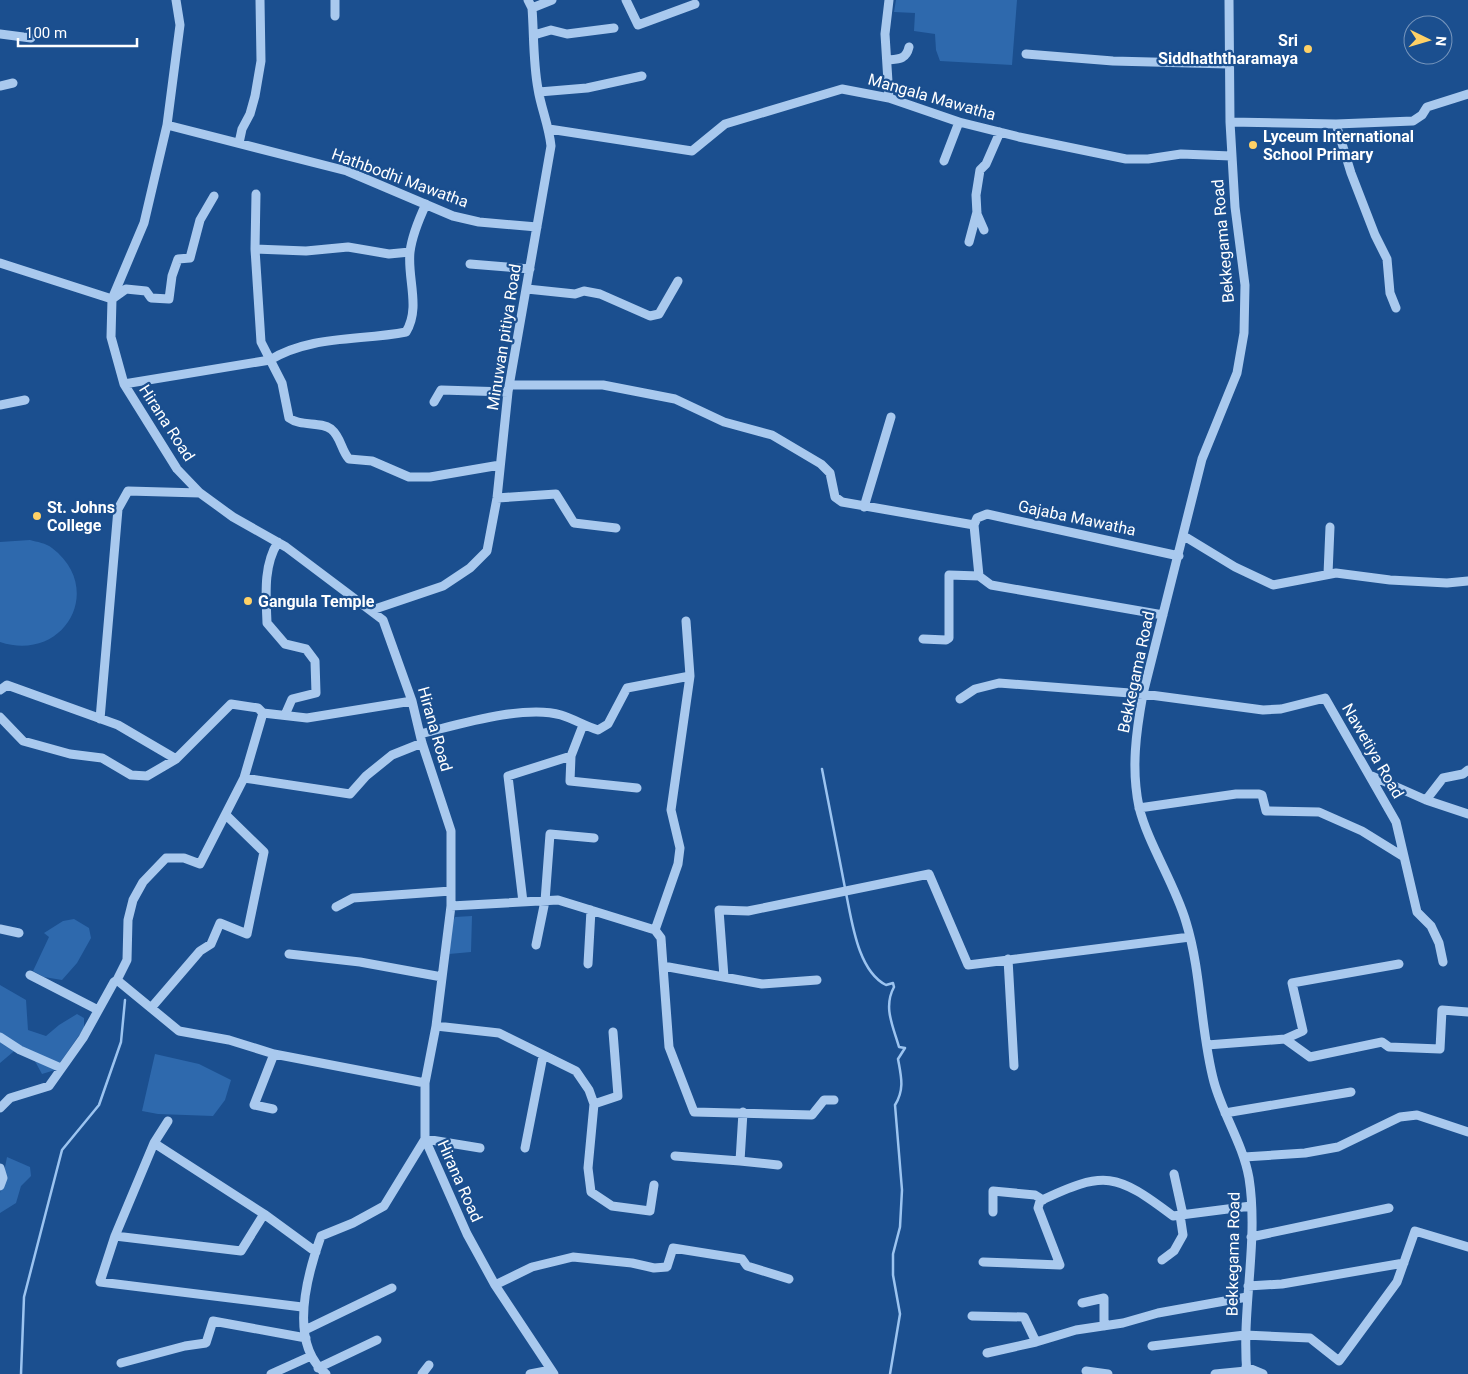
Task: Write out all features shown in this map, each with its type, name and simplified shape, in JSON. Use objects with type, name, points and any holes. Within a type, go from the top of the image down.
[{"type":"street","points":[[112,299],[144,223],[167,125],[180,25],[176,0]]},
{"type":"street","points":[[239,143],[242,129],[250,114],[255,96],[259,70],[260,0]]},
{"type":"street","points":[[335,0],[335,16]]},
{"type":"street","points":[[530,4],[552,0]]},
{"type":"street","points":[[626,0],[638,24],[695,4]]},
{"type":"street","points":[[889,0],[885,34],[889,98]]},
{"type":"street","name":"Bekkegama Road","points":[[1229,0],[1228,64],[1231,156],[1235,207],[1245,285],[1244,333],[1237,373],[1202,459],[1143,694],[1136,734],[1134,775],[1139,808],[1185,918],[1190,937],[1214,1082],[1244,1157],[1251,1206],[1245,1335],[1246,1371]]},
{"type":"street","name":"Minuwan pitiya Road","points":[[372,610],[443,586],[470,568],[487,551],[497,498],[509,388],[548,173],[551,146],[549,128],[538,92],[530,4]]},
{"type":"street","points":[[534,35],[551,30],[567,34],[614,28]]},
{"type":"street","points":[[0,34],[31,38]]},
{"type":"street","points":[[887,60],[902,59],[908,54],[909,47]]},
{"type":"street","points":[[1026,54],[1113,61],[1228,64]]},
{"type":"street","points":[[538,92],[587,88],[642,76]]},
{"type":"street","points":[[0,86],[12,83]]},
{"type":"street","name":"Mangala Mawatha","points":[[549,128],[692,151],[726,124],[834,91],[848,90],[889,98],[959,122],[1134,160],[1182,154],[1231,156]]},
{"type":"street","points":[[1230,122],[1336,124],[1414,121],[1422,115],[1427,107],[1468,94]]},
{"type":"street","points":[[944,161],[959,122]]},
{"type":"street","points":[[1336,124],[1365,209],[1387,259],[1390,293],[1396,308]]},
{"type":"street","name":"Hathbodhi Mawatha","points":[[167,125],[347,171],[453,216],[479,222],[537,227]]},
{"type":"street","points":[[984,230],[977,212],[976,195],[980,170],[986,164],[1000,132]]},
{"type":"street","points":[[256,194],[255,249],[261,342],[282,383],[290,418],[294,422],[330,428],[338,436],[343,453],[349,459],[372,462],[409,477],[430,477],[500,465]]},
{"type":"street","points":[[112,299],[126,289],[146,291],[151,298],[169,300],[172,276],[178,259],[190,258],[200,220],[214,196]]},
{"type":"street","points":[[124,384],[270,360],[286,351],[316,343],[406,332],[413,314],[410,252],[416,228],[426,204]]},
{"type":"street","points":[[968,242],[971,226],[977,212]]},
{"type":"street","points":[[255,249],[306,251],[348,247],[389,254],[410,252]]},
{"type":"street","points":[[0,263],[112,299]]},
{"type":"street","points":[[470,264],[530,269]]},
{"type":"street","points":[[527,289],[575,294],[584,291],[600,294],[650,316],[659,314],[678,281]]},
{"type":"street","name":"Hirana Road","points":[[112,299],[111,337],[124,384],[177,470],[200,493],[233,516],[278,542],[384,620],[412,701],[421,738],[451,831],[450,906],[436,1026],[425,1083],[425,1139],[467,1234],[495,1284],[553,1372]]},
{"type":"street","points":[[434,402],[441,390],[603,385],[675,399],[724,422],[772,435],[821,464],[830,473],[835,497],[842,502],[974,525],[979,576]]},
{"type":"street","points":[[0,405],[25,400]]},
{"type":"street","points":[[864,507],[891,417]]},
{"type":"street","points":[[100,719],[118,509],[128,491],[200,493]]},
{"type":"street","points":[[497,498],[556,494],[574,524],[616,528]]},
{"type":"street","name":"Gajaba Mawatha","points":[[974,525],[978,518],[986,514],[1179,556]]},
{"type":"street","points":[[1328,574],[1330,527]]},
{"type":"street","points":[[1184,536],[1256,578],[1273,585],[1328,574],[1446,583],[1468,581]]},
{"type":"street","points":[[278,542],[270,556],[266,587],[267,623],[286,644],[306,649],[314,661],[316,693],[292,699],[285,716]]},
{"type":"street","points":[[922,639],[946,640],[949,638],[949,576],[979,576],[991,585],[1163,615]]},
{"type":"street","points":[[656,930],[678,864],[680,848],[672,810],[690,676],[686,622]]},
{"type":"street","points":[[244,778],[350,794],[366,776],[392,755],[421,738],[490,718],[542,712],[561,715],[598,730],[608,724],[627,688],[690,676]]},
{"type":"street","points":[[960,699],[975,689],[999,683],[1143,694]]},
{"type":"street","points":[[0,690],[7,685],[118,725],[176,759]]},
{"type":"street","name":"Nawetiya Road","points":[[1143,694],[1263,710],[1281,709],[1325,698],[1372,776],[1396,822],[1417,912],[1431,926],[1439,943],[1443,962]]},
{"type":"street","points":[[0,717],[23,741],[70,754],[102,758],[131,775],[147,776],[176,759],[231,704],[258,708],[263,713],[307,718],[412,701]]},
{"type":"street","points":[[0,1108],[10,1098],[49,1086],[117,980],[127,960],[128,920],[133,900],[143,882],[166,858],[184,858],[200,864],[244,778],[263,713]]},
{"type":"street","points":[[583,725],[571,756],[570,781],[637,788]]},
{"type":"street","points":[[523,902],[508,776],[571,756]]},
{"type":"street","points":[[1426,800],[1443,778],[1463,774],[1468,770]]},
{"type":"street","points":[[1372,776],[1426,800],[1468,814]]},
{"type":"street","points":[[1139,808],[1236,794],[1259,794],[1262,795],[1266,810],[1319,812],[1362,831],[1404,857]]},
{"type":"street","points":[[151,1008],[200,951],[211,944],[220,923],[247,934],[264,852],[226,815]]},
{"type":"street","points":[[536,945],[545,900],[550,834],[594,838]]},
{"type":"street","points":[[724,977],[719,910],[748,911],[929,874],[968,965],[1190,937]]},
{"type":"street","points":[[336,908],[353,898],[451,892]]},
{"type":"street","points":[[450,906],[558,900],[656,930],[661,938],[669,1047],[694,1112],[812,1115],[824,1100],[834,1100]]},
{"type":"street","points":[[588,964],[591,910]]},
{"type":"street","points":[[0,929],[19,933]]},
{"type":"street","points":[[289,954],[360,962],[442,977]]},
{"type":"street","points":[[1008,959],[1014,1066]]},
{"type":"street","points":[[1207,1045],[1285,1039],[1303,1031],[1292,983],[1399,964]]},
{"type":"street","points":[[663,966],[762,984],[817,980]]},
{"type":"street","points":[[30,975],[98,1010]]},
{"type":"street","points":[[117,980],[179,1031],[229,1040],[274,1054],[425,1083]]},
{"type":"street","points":[[1285,1039],[1310,1057],[1382,1042],[1389,1047],[1440,1049],[1442,1010],[1468,1012]]},
{"type":"street","points":[[436,1026],[499,1033],[543,1056],[576,1070],[589,1090],[594,1104],[588,1168],[591,1192],[612,1206],[650,1211],[654,1185]]},
{"type":"street","points":[[594,1104],[618,1096],[613,1032]]},
{"type":"street","points":[[0,1038],[20,1050],[61,1068]]},
{"type":"street","points":[[274,1054],[254,1106],[274,1109]]},
{"type":"street","points":[[525,1148],[543,1056]]},
{"type":"street","points":[[1225,1112],[1351,1092]]},
{"type":"street","points":[[740,1161],[744,1112]]},
{"type":"street","points":[[1244,1157],[1305,1153],[1338,1147],[1400,1117],[1418,1115],[1468,1132]]},
{"type":"street","points":[[168,1121],[154,1143],[115,1236],[100,1282],[302,1307]]},
{"type":"street","points":[[326,1374],[318,1368],[311,1356],[302,1307],[322,1236],[353,1223],[384,1206],[425,1139],[480,1148]]},
{"type":"street","points":[[154,1143],[264,1214],[316,1252]]},
{"type":"street","points":[[675,1156],[778,1165]]},
{"type":"street","points":[[0,1168],[3,1178],[0,1186]]},
{"type":"street","points":[[1162,1260],[1174,1251],[1183,1235],[1182,1215],[1174,1174]]},
{"type":"street","points":[[983,1262],[1060,1265],[1038,1208],[1040,1201],[1071,1186],[1102,1179],[1119,1181],[1142,1193],[1173,1216],[1251,1206]]},
{"type":"street","points":[[993,1212],[993,1191],[1035,1195],[1043,1200]]},
{"type":"street","points":[[1250,1237],[1389,1208]]},
{"type":"street","points":[[115,1236],[242,1251],[264,1214]]},
{"type":"street","points":[[1152,1346],[1245,1335],[1310,1338],[1339,1361],[1397,1282],[1415,1231],[1468,1247]]},
{"type":"street","points":[[495,1284],[532,1267],[573,1257],[632,1263],[654,1268],[667,1267],[673,1248],[742,1260],[748,1266],[789,1279]]},
{"type":"street","points":[[1248,1286],[1282,1284],[1404,1263]]},
{"type":"street","points":[[121,1363],[185,1346],[206,1343],[213,1321],[306,1334],[392,1288]]},
{"type":"street","points":[[988,1353],[1076,1330],[1247,1297]]},
{"type":"street","points":[[1082,1303],[1104,1298],[1104,1326]]},
{"type":"street","points":[[972,1316],[1024,1317],[1036,1342]]},
{"type":"street","points":[[318,1368],[378,1340]]},
{"type":"street","points":[[271,1374],[311,1356]]},
{"type":"street","points":[[422,1374],[429,1365]]},
{"type":"street","points":[[1086,1371],[1108,1374]]},
{"type":"street","points":[[1215,1374],[1246,1371],[1263,1374]]},
{"type":"street","points":[[530,1374],[553,1372]]},
{"type":"shaded area","points":[[896,0],[1017,0],[1012,65],[940,61],[936,50],[935,34],[914,31],[915,13],[894,12]]},
{"type":"shaded area","points":[[30,540],[50,546],[68,565],[76,583],[76,601],[70,618],[59,632],[43,642],[23,646],[0,642],[0,542]]},
{"type":"shaded area","points":[[472,916],[471,952],[449,954],[455,917]]},
{"type":"shaded area","points":[[74,919],[89,928],[91,938],[77,963],[62,980],[44,977],[33,971],[49,937],[44,933],[63,921]]},
{"type":"shaded area","points":[[0,985],[26,1000],[28,1030],[46,1036],[77,1014],[84,1018],[84,1028],[55,1070],[42,1074],[31,1054],[19,1047],[0,1063]]},
{"type":"shaded area","points":[[155,1054],[199,1064],[231,1080],[225,1100],[213,1116],[158,1114],[142,1111]]},
{"type":"shaded area","points":[[7,1157],[30,1167],[31,1176],[21,1186],[16,1203],[0,1213],[0,1193]]},
{"type":"waterway","points":[[822,769],[845,888]]},
{"type":"waterway","points":[[846,893],[858,945],[869,969],[876,978],[886,985],[893,983],[894,987],[889,1002],[890,1017],[899,1047],[905,1048],[898,1059],[901,1088],[895,1105],[902,1190],[900,1227],[893,1254],[893,1275],[900,1314],[890,1374]]},
{"type":"waterway","points":[[21,1374],[24,1297],[62,1150],[99,1105],[121,1042],[125,1000]]},
{"type":"place","name":"Sri Siddhaththaramaya","points":[[1308,49]]},
{"type":"place","name":"Lyceum International School Primary","points":[[1253,145]]},
{"type":"place","name":"St. Johns College","points":[[37,516]]},
{"type":"place","name":"Gangula Temple","points":[[248,601]]}]
